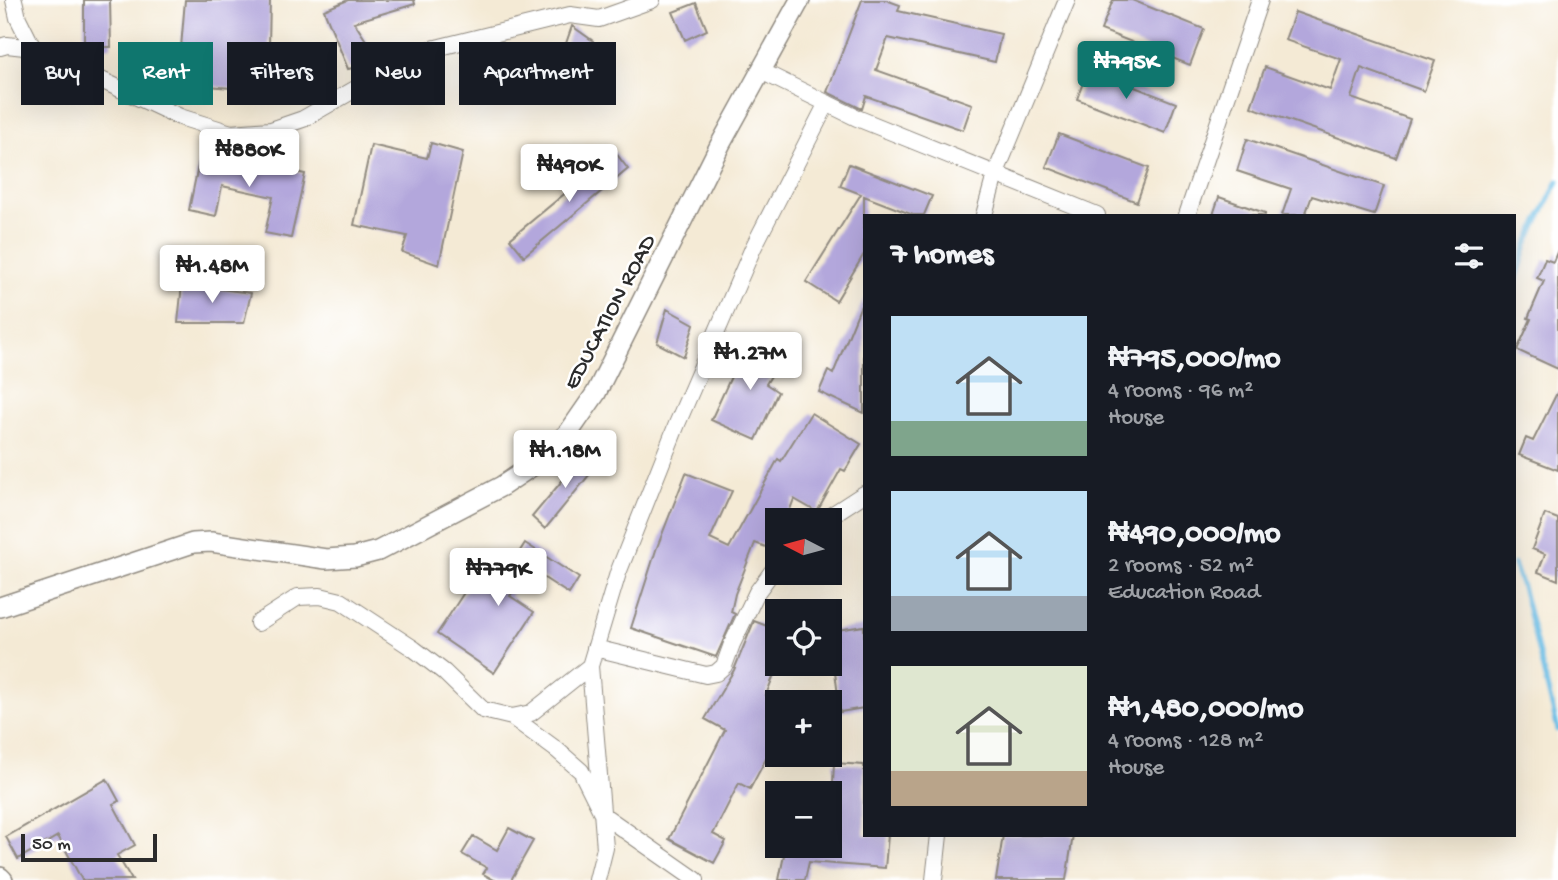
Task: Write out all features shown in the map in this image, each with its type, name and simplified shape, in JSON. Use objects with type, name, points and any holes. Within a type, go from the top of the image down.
[{"type":"street","points":[[14,0],[18,18],[30,42]]},
{"type":"street","points":[[104,81],[180,117],[231,133],[271,130],[303,119],[420,52],[570,15],[599,19],[652,0]]},
{"type":"street","name":"EDUCATION ROAD","points":[[0,607],[193,543],[211,542],[326,559],[379,551],[502,486],[532,466],[569,432],[596,393],[720,145],[800,0]]},
{"type":"street","points":[[984,214],[995,175],[1067,0]]},
{"type":"street","points":[[1187,214],[1259,0]]},
{"type":"street","points":[[0,47],[21,47]]},
{"type":"street","points":[[761,71],[827,103],[995,175],[1094,214]]},
{"type":"street","points":[[597,880],[605,848],[590,666],[595,648],[618,573],[677,424],[753,248],[827,103]]},
{"type":"street","points":[[842,508],[863,495]]},
{"type":"street","points":[[595,648],[706,675],[716,673],[724,666],[757,592],[765,581]]},
{"type":"street","points":[[258,623],[298,597],[320,596],[341,601],[444,672],[483,710],[512,717],[557,750],[581,771],[603,815],[696,880]]},
{"type":"street","points":[[512,717],[531,713],[590,666]]},
{"type":"street","points":[[934,880],[939,837]]},
{"type":"building","points":[[84,0],[110,0],[111,47],[104,47],[104,42],[84,42]]},
{"type":"building","points":[[185,0],[270,0],[269,42],[227,42],[227,88],[213,86],[213,42],[181,42]]},
{"type":"building","points":[[348,0],[414,0],[415,4],[354,22],[367,42],[351,42],[351,68],[348,69],[324,10]]},
{"type":"building","points":[[862,0],[886,0],[900,5],[898,11],[1001,34],[995,62],[888,38],[876,70],[972,104],[963,130],[866,96],[862,109],[827,92]]},
{"type":"building","points":[[1113,0],[1132,0],[1204,29],[1190,65],[1101,30]]},
{"type":"building","points":[[696,3],[707,30],[685,40],[673,12]]},
{"type":"building","points":[[1295,12],[1435,61],[1424,91],[1361,68],[1351,98],[1410,119],[1396,158],[1251,107],[1265,67],[1330,90],[1341,59],[1285,40]]},
{"type":"building","points":[[572,26],[593,41],[593,42],[566,42]]},
{"type":"building","points":[[1088,69],[1176,103],[1165,133],[1077,99]]},
{"type":"building","points":[[1059,134],[1149,168],[1137,202],[1046,167]]},
{"type":"building","points":[[1247,139],[1384,186],[1374,214],[1312,196],[1305,214],[1282,214],[1291,189],[1237,171]]},
{"type":"building","points":[[431,143],[463,152],[439,265],[402,252],[407,236],[354,225],[371,145],[427,158]]},
{"type":"building","points":[[201,152],[305,174],[291,238],[265,233],[273,197],[222,186],[216,216],[189,210]]},
{"type":"building","points":[[615,152],[628,169],[524,256],[510,239]]},
{"type":"building","points":[[849,164],[932,196],[924,214],[910,214],[864,196],[863,256],[836,301],[806,282],[861,194],[840,186]]},
{"type":"building","points":[[1219,197],[1265,213],[1265,214],[1213,214]]},
{"type":"building","points":[[1558,250],[1558,369],[1517,350],[1544,281],[1537,278],[1545,259],[1553,262]]},
{"type":"building","points":[[182,284],[251,293],[244,323],[178,323]]},
{"type":"building","points":[[863,300],[863,413],[819,392],[828,371],[833,374]]},
{"type":"building","points":[[667,309],[694,324],[684,357],[657,343]]},
{"type":"building","points":[[747,342],[792,363],[786,376],[774,371],[766,384],[778,392],[756,440],[711,420]]},
{"type":"building","points":[[1558,391],[1558,470],[1519,455],[1526,438],[1533,441]]},
{"type":"building","points":[[811,413],[861,444],[845,471],[841,469],[819,508],[810,508],[794,499],[791,508],[765,508],[765,547],[755,543],[735,594],[731,612],[735,614],[716,657],[631,628],[656,550],[686,473],[732,491],[710,539],[729,548],[778,459],[781,461]]},
{"type":"building","points":[[586,452],[599,463],[545,529],[532,517]]},
{"type":"building","points":[[1545,514],[1558,519],[1558,580],[1538,572],[1545,554],[1532,549]]},
{"type":"building","points":[[525,543],[579,578],[569,594],[529,568],[510,596],[534,612],[494,673],[437,634],[482,565],[503,578]]},
{"type":"building","points":[[754,621],[765,625],[765,676],[773,676],[768,690],[765,690],[765,761],[750,789],[739,783],[713,834],[726,841],[714,863],[669,839],[725,730],[705,719],[734,670]]},
{"type":"building","points":[[863,626],[863,708],[842,712],[842,690],[837,690],[836,676],[842,676],[842,629]]},
{"type":"building","points":[[842,764],[863,765],[863,837],[888,837],[885,868],[809,862],[805,880],[779,880],[783,858],[842,858],[842,781],[833,781],[834,767],[842,767]]},
{"type":"building","points":[[107,779],[119,801],[113,804],[135,845],[117,855],[132,880],[82,880],[58,836],[18,859],[6,837]]},
{"type":"building","points":[[509,828],[533,841],[511,880],[494,880],[483,874],[487,868],[462,854],[473,836],[497,850]]},
{"type":"building","points":[[1003,837],[1073,837],[1066,880],[996,880]]},
{"type":"waterway","points":[[1516,281],[1527,244],[1558,181]]},
{"type":"waterway","points":[[1516,570],[1558,730]]}]
